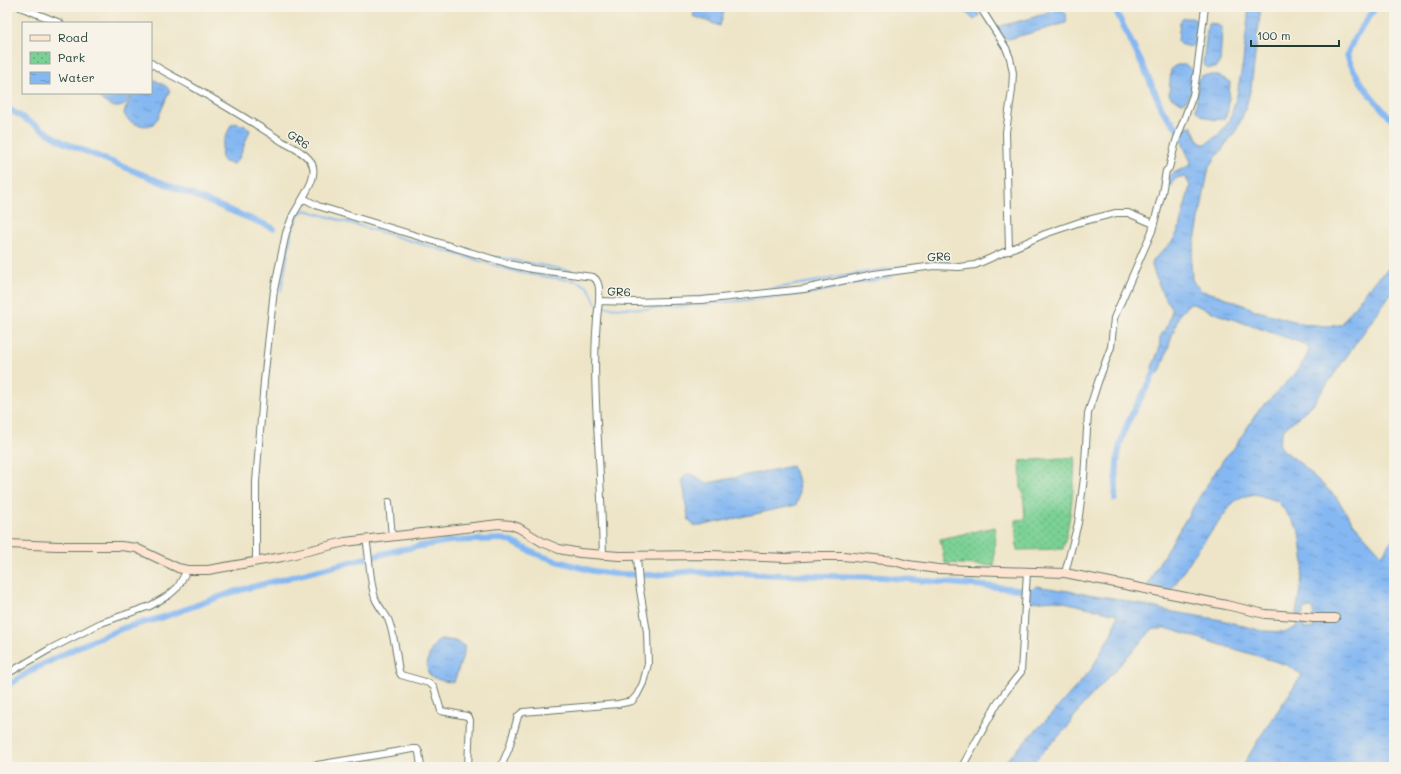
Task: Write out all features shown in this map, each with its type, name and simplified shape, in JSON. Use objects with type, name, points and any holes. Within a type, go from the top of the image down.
[{"type":"main road","points":[[7,544],[121,546],[136,548],[178,568],[187,570],[208,570],[256,562],[345,542],[499,524],[511,525],[519,528],[542,542],[559,549],[603,556],[637,559],[710,555],[786,558],[842,556],[894,561],[908,565],[938,569],[1027,575],[1065,573],[1265,614],[1334,618]]},
{"type":"street","points":[[20,7],[58,22]]},
{"type":"street","points":[[980,7],[1006,48],[1013,73],[1006,132],[1009,251]]},
{"type":"street","points":[[1065,573],[1078,524],[1084,478],[1088,413],[1111,347],[1114,318],[1154,224],[1165,175],[1171,162],[1176,141],[1193,95],[1205,7]]},
{"type":"street","name":"GR6","points":[[152,64],[270,133],[304,155],[313,164],[313,170],[311,181],[303,198],[318,206],[509,264],[532,269],[593,277],[598,283],[599,301],[634,302],[702,300],[804,289],[874,274],[934,266],[959,267],[975,265],[1058,229],[1116,213],[1128,213],[1154,224]]},
{"type":"street","points":[[256,562],[256,482],[264,381],[274,290],[286,233],[293,215],[303,198]]},
{"type":"street","points":[[599,301],[595,330],[594,353],[595,404],[602,512],[603,556]]},
{"type":"street","points":[[389,502],[392,536]]},
{"type":"street","points":[[366,539],[375,598],[387,618],[392,630],[399,671],[401,675],[434,687],[441,712],[467,716],[470,720],[468,767]]},
{"type":"street","points":[[501,767],[509,748],[520,713],[618,704],[632,701],[637,694],[646,674],[648,653],[647,632],[639,584],[637,559]]},
{"type":"street","points":[[7,674],[50,649],[101,623],[150,606],[169,595],[178,587],[187,570]]},
{"type":"street","points":[[962,767],[997,704],[1021,672],[1027,575]]},
{"type":"street","points":[[306,767],[413,749],[417,749],[419,752],[421,767]]},
{"type":"green space","points":[[1075,457],[1072,503],[1063,549],[1017,550],[1015,520],[1025,519],[1023,491],[1021,490],[1020,461]]},
{"type":"green space","points":[[995,527],[994,566],[945,563],[940,539]]},
{"type":"water","points":[[696,7],[725,7],[720,26],[693,16]]},
{"type":"water","points":[[960,7],[974,7],[980,16],[974,20]]},
{"type":"water","points":[[1249,7],[1261,7],[1251,88],[1245,110],[1237,129],[1209,167],[1191,262],[1192,279],[1202,291],[1218,295],[1258,311],[1304,324],[1325,326],[1341,325],[1368,288],[1394,263],[1394,289],[1313,404],[1283,430],[1279,443],[1282,449],[1300,463],[1336,497],[1353,523],[1382,555],[1394,536],[1394,767],[1242,767],[1262,734],[1302,675],[1287,665],[1169,629],[1153,629],[1081,707],[1066,729],[1028,767],[1000,767],[1051,715],[1091,670],[1113,630],[1117,618],[1117,614],[1055,600],[1030,602],[1029,596],[1036,586],[1113,598],[1173,612],[1222,620],[1262,631],[1287,632],[1296,627],[1298,623],[1304,622],[1304,629],[1314,628],[1313,608],[1303,609],[1303,615],[1296,615],[1304,564],[1300,532],[1278,501],[1255,494],[1241,497],[1233,503],[1196,552],[1170,592],[1148,586],[1156,568],[1225,457],[1234,448],[1258,411],[1295,374],[1307,356],[1309,349],[1305,344],[1190,303],[1179,315],[1159,373],[1153,372],[1152,367],[1159,350],[1160,337],[1168,324],[1172,310],[1163,295],[1154,272],[1152,265],[1153,260],[1171,243],[1178,232],[1190,186],[1186,178],[1181,177],[1174,181],[1172,186],[1169,185],[1169,177],[1190,165],[1191,162],[1182,140],[1185,127],[1191,126],[1202,144],[1206,144],[1218,135],[1230,120],[1237,95],[1243,62]]},
{"type":"water","points":[[1061,9],[1066,14],[1066,23],[1009,39],[1002,38],[997,27],[1024,20]]},
{"type":"water","points":[[1192,18],[1197,21],[1198,29],[1197,38],[1193,45],[1190,46],[1182,45],[1178,41],[1180,22],[1182,19]]},
{"type":"water","points":[[1208,23],[1218,24],[1222,29],[1220,62],[1216,68],[1208,68],[1203,64]]},
{"type":"water","points":[[1177,65],[1186,65],[1193,71],[1191,92],[1186,101],[1182,103],[1171,97],[1169,94],[1171,70]]},
{"type":"water","points":[[1205,75],[1217,75],[1230,82],[1228,111],[1224,119],[1216,120],[1208,118],[1196,110],[1198,79]]},
{"type":"water","points":[[152,79],[166,86],[170,90],[158,118],[152,125],[144,126],[135,124],[125,116],[124,112],[133,94],[152,94]]},
{"type":"water","points":[[99,94],[130,94],[125,105],[118,107],[105,103],[100,98]]},
{"type":"water","points":[[236,123],[245,126],[250,130],[239,159],[234,164],[224,162],[221,154],[223,144],[230,127]]},
{"type":"water","points":[[792,466],[796,475],[799,490],[796,505],[700,526],[695,526],[689,521],[681,479],[686,474],[695,475],[708,483]]},
{"type":"water","points":[[441,639],[455,641],[464,646],[464,653],[454,682],[435,678],[430,675],[428,671],[427,667],[431,650]]},
{"type":"waterway","points":[[1114,7],[1163,111],[1188,141]]},
{"type":"waterway","points":[[1376,7],[1355,37],[1347,55],[1355,73],[1366,89],[1394,121]]},
{"type":"waterway","points":[[7,108],[63,142],[273,228]]},
{"type":"waterway","points":[[281,291],[292,230],[299,213],[305,210],[521,273],[577,281],[589,288],[596,304]]},
{"type":"waterway","points":[[496,257],[572,271]]},
{"type":"waterway","points":[[936,263],[950,263]]},
{"type":"waterway","points":[[764,290],[886,269],[927,264]]},
{"type":"waterway","points":[[600,307],[648,309],[728,302],[814,293],[891,277]]},
{"type":"waterway","points":[[690,298],[756,291]]},
{"type":"waterway","points":[[1115,499],[1117,459],[1120,443],[1130,417],[1157,366]]},
{"type":"waterway","points":[[7,686],[34,669],[80,646],[123,628],[164,617],[233,592],[398,550],[450,541],[503,539],[536,554],[557,561],[593,571],[614,574],[654,575],[695,571],[711,574],[724,572],[882,577],[1040,591]]}]
